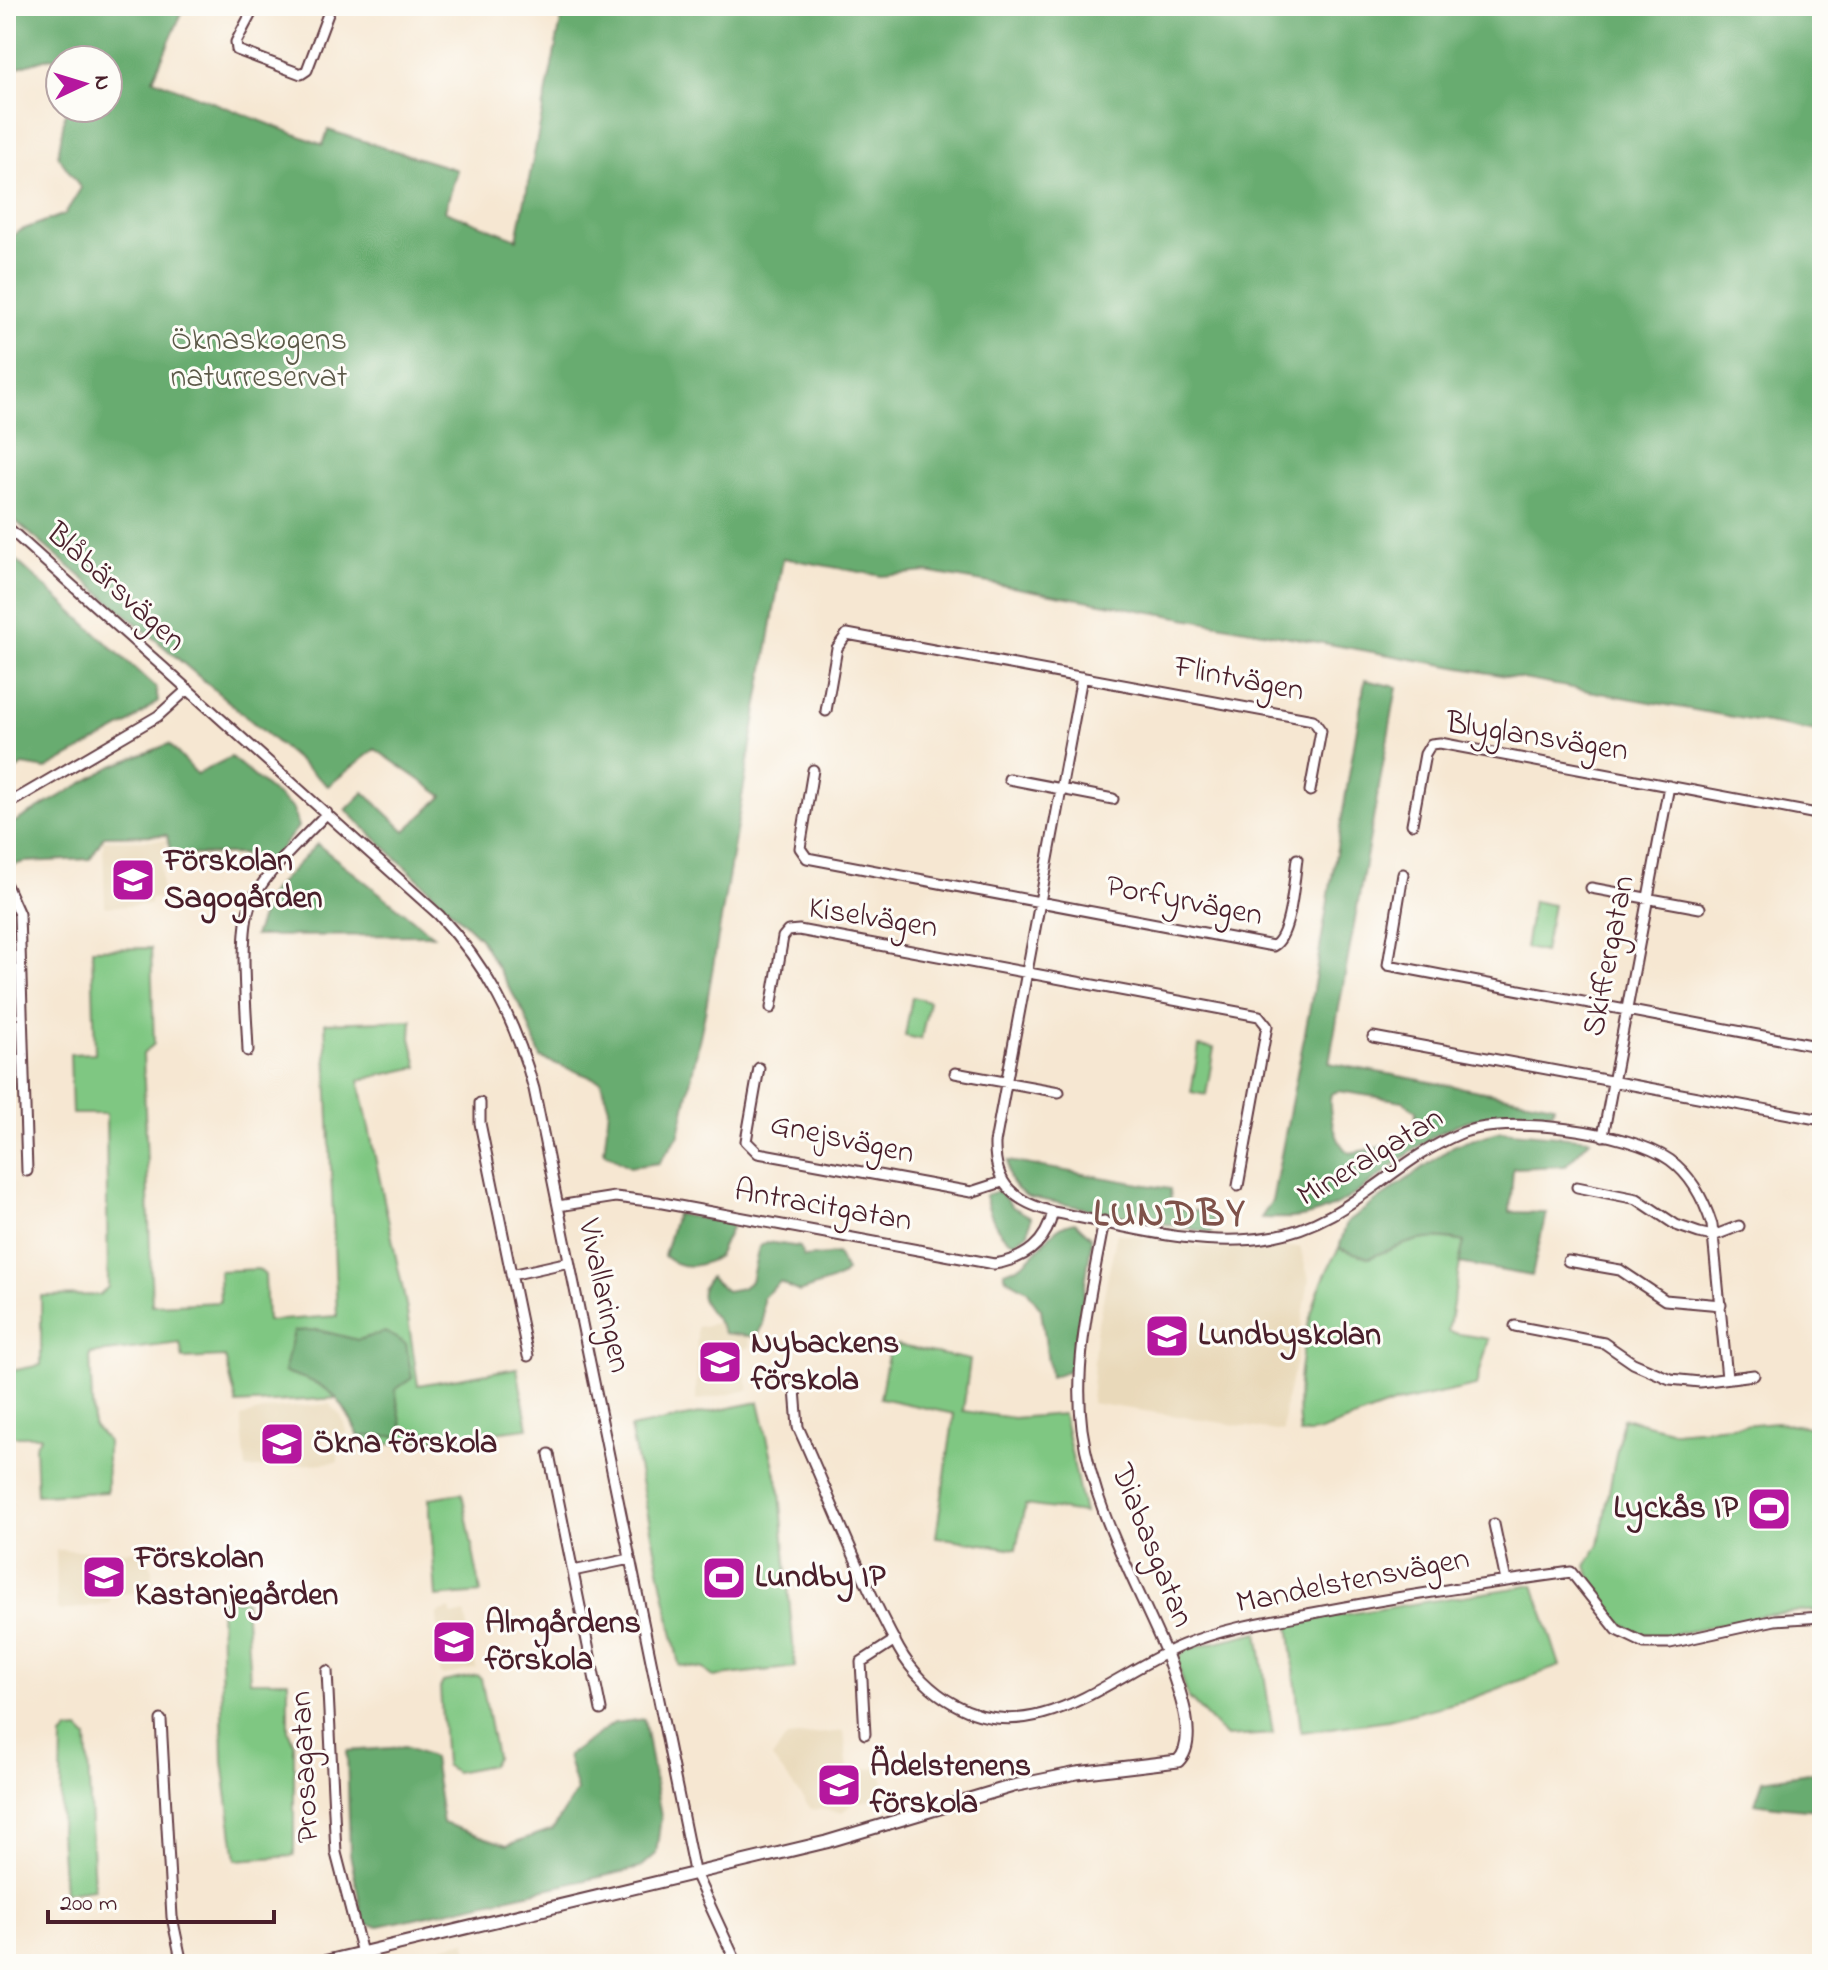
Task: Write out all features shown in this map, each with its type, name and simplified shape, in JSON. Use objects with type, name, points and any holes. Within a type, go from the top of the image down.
[{"type":"main road","points":[[315,1964],[694,1871],[826,1842],[1013,1786],[1077,1773],[1178,1761],[1186,1752],[1188,1733],[1166,1653]]},
{"type":"street","points":[[255,6],[236,47],[298,74],[307,70],[331,6]]},
{"type":"street","name":"Blåbärsvägen","points":[[6,526],[188,689]]},
{"type":"street","name":"Flintvägen","points":[[826,711],[837,648],[847,634],[1313,720],[1321,731],[1310,791]]},
{"type":"street","points":[[1002,1182],[997,1170],[995,1143],[1082,677]]},
{"type":"street","points":[[6,805],[158,716],[188,689]]},
{"type":"street","name":"Vivallaringen","points":[[188,689],[439,915],[462,940],[491,982],[512,1021],[528,1066],[558,1206],[694,1871],[737,1964]]},
{"type":"street","name":"Blyglansvägen","points":[[1412,824],[1425,754],[1434,744],[1669,786]]},
{"type":"street","name":"Porfyrvägen","points":[[813,770],[800,848],[807,858],[1273,946],[1283,939],[1297,859]]},
{"type":"street","points":[[1009,779],[1113,799]]},
{"type":"street","points":[[1669,786],[1822,815]]},
{"type":"street","name":"Skiffergatan","points":[[1603,1136],[1669,786]]},
{"type":"street","points":[[248,1051],[245,942],[250,904],[259,889],[327,813]]},
{"type":"street","points":[[1403,874],[1388,965],[1822,1047]]},
{"type":"street","points":[[6,885],[19,914],[27,1171]]},
{"type":"street","points":[[1591,888],[1700,908]]},
{"type":"street","name":"Kiselvägen","points":[[771,1008],[783,937],[794,930],[1264,1018],[1265,1035],[1238,1186]]},
{"type":"street","points":[[1373,1037],[1822,1120]]},
{"type":"street","name":"Gnejsvägen","points":[[759,1068],[746,1141],[758,1153],[971,1192],[1002,1182]]},
{"type":"street","points":[[955,1073],[1059,1092]]},
{"type":"street","points":[[480,1103],[480,1123],[528,1356]]},
{"type":"street","name":"Mineralgatan","points":[[1002,1182],[1021,1201],[1053,1212],[1211,1240],[1269,1237],[1325,1221],[1441,1143],[1471,1130],[1510,1124],[1603,1136],[1645,1147],[1677,1166],[1704,1203],[1713,1236],[1727,1378]]},
{"type":"street","points":[[1577,1187],[1637,1199],[1676,1225],[1713,1236],[1739,1226]]},
{"type":"street","name":"Antracitgatan","points":[[558,1206],[615,1197],[642,1200],[994,1264],[1014,1260],[1034,1249],[1050,1224],[1053,1212]]},
{"type":"street","name":"Diabasgatan","points":[[1104,1221],[1082,1351],[1082,1428],[1106,1520],[1166,1653]]},
{"type":"street","points":[[1568,1261],[1620,1270],[1665,1300],[1721,1305]]},
{"type":"street","points":[[511,1275],[569,1262]]},
{"type":"street","points":[[1515,1326],[1604,1343],[1633,1363],[1670,1379],[1700,1382],[1754,1375]]},
{"type":"street","name":"Mandelstensvägen","points":[[795,1389],[798,1427],[895,1640],[918,1675],[935,1692],[966,1710],[1004,1718],[1023,1718],[1056,1711],[1166,1653],[1243,1627],[1571,1572],[1617,1630],[1629,1638],[1654,1645],[1775,1620],[1822,1617]]},
{"type":"street","points":[[549,1454],[601,1710]]},
{"type":"street","name":"Mandelstensvägen","points":[[1494,1524],[1506,1581]]},
{"type":"street","points":[[573,1571],[630,1559]]},
{"type":"street","points":[[865,1734],[861,1662],[895,1640]]},
{"type":"street","name":"Prosagatan","points":[[327,1671],[336,1853],[362,1953]]},
{"type":"street","points":[[161,1720],[172,1917],[182,1964]]},
{"type":"shaded area","name":"Förskolan Sagogården","points":[[103,840],[167,840],[161,862],[162,898],[150,899],[150,905],[105,907]]},
{"type":"shaded area","name":"Lundbyskolan","points":[[1117,1233],[1216,1249],[1300,1247],[1309,1279],[1295,1366],[1285,1403],[1283,1432],[1091,1403],[1096,1332]]},
{"type":"shaded area","name":"Nybackens förskola","points":[[746,1317],[750,1347],[740,1350],[749,1390],[696,1401],[697,1327]]},
{"type":"shaded area","name":"Ökna förskola","points":[[329,1404],[341,1416],[347,1434],[321,1436],[322,1452],[338,1452],[338,1462],[246,1469],[241,1417],[270,1409]]},
{"type":"shaded area","name":"Förskolan Kastanjegården","points":[[56,1550],[142,1551],[152,1568],[152,1587],[138,1588],[138,1593],[110,1595],[110,1603],[60,1611],[57,1608]]},
{"type":"shaded area","name":"Almgårdens förskola","points":[[450,1609],[452,1616],[465,1613],[476,1668],[443,1676],[440,1673],[437,1613]]},
{"type":"shaded area","name":"Ädelstenens förskola","points":[[844,1731],[848,1770],[881,1768],[888,1799],[855,1802],[842,1812],[811,1809],[772,1758],[787,1737]]},
{"type":"shaded area","points":[[466,1941],[470,1964],[390,1964],[392,1959]]},
{"type":"green space","name":"Öknaskogens naturreservat","points":[[6,6],[185,6],[153,79],[323,145],[328,130],[457,170],[445,211],[517,239],[564,6],[1822,6],[1822,733],[926,572],[882,576],[783,558],[705,1013],[679,1135],[659,1163],[630,1167],[604,1152],[609,1108],[601,1081],[541,1058],[524,1013],[480,938],[346,810],[364,792],[405,831],[443,796],[375,749],[328,786],[6,513],[6,241],[19,231],[65,214],[81,188],[58,156],[63,124],[124,124],[124,44],[44,44],[44,59],[6,71]]},
{"type":"green space","points":[[6,551],[156,688],[158,701],[128,724],[46,769],[23,765],[11,773],[6,784]]},
{"type":"green space","points":[[1365,680],[1397,687],[1329,1063],[1554,1105],[1553,1111],[1492,1116],[1456,1125],[1419,1146],[1367,1186],[1330,1208],[1298,1218],[1261,1218],[1272,1201],[1311,1002]],"holes":[[[1338,1091],[1403,1101],[1416,1111],[1414,1122],[1402,1138],[1371,1149],[1350,1153],[1345,1149],[1334,1126],[1331,1094]]]},
{"type":"green space","points":[[169,744],[197,774],[231,757],[293,809],[298,827],[266,867],[241,854],[171,855],[167,835],[104,836],[90,859],[24,862],[8,867],[6,827],[113,766]]},
{"type":"green space","points":[[317,844],[433,935],[254,936],[270,893]]},
{"type":"green space","points":[[1533,901],[1553,905],[1544,952],[1525,948]]},
{"type":"green space","points":[[151,948],[154,1044],[143,1054],[152,1305],[220,1302],[219,1271],[258,1269],[265,1275],[267,1321],[337,1316],[325,1023],[412,1020],[411,1038],[418,1067],[359,1080],[406,1305],[418,1385],[517,1368],[528,1428],[364,1447],[340,1398],[237,1404],[225,1357],[183,1359],[180,1343],[90,1354],[93,1425],[107,1441],[107,1492],[37,1495],[35,1446],[41,1436],[6,1436],[6,1372],[41,1365],[41,1296],[99,1295],[108,1287],[106,1114],[72,1114],[70,1054],[95,1053],[92,949]]},
{"type":"green space","points":[[912,997],[929,1001],[921,1039],[905,1036]]},
{"type":"green space","points":[[1199,1046],[1214,1048],[1206,1095],[1191,1092]]},
{"type":"green space","points":[[1501,1131],[1591,1139],[1565,1166],[1513,1168],[1510,1212],[1546,1213],[1532,1276],[1459,1263],[1464,1242],[1450,1239],[1415,1241],[1369,1258],[1339,1248],[1347,1222],[1455,1145]]},
{"type":"green space","points":[[1008,1161],[1170,1189],[1171,1204],[1176,1208],[1213,1213],[1212,1233],[1028,1197],[1012,1182]]},
{"type":"green space","points":[[998,1191],[1013,1207],[1031,1217],[1028,1233],[1015,1242],[999,1230],[989,1209],[985,1196]]},
{"type":"green space","points":[[676,1214],[733,1224],[718,1256],[690,1266],[677,1264],[664,1256]]},
{"type":"green space","points":[[1075,1222],[1091,1237],[1091,1245],[1073,1362],[1068,1371],[1050,1377],[1041,1309],[1027,1290],[1006,1278],[1004,1272],[1026,1261],[1056,1230]]},
{"type":"green space","points":[[1424,1237],[1464,1241],[1448,1332],[1489,1339],[1476,1386],[1396,1403],[1318,1432],[1300,1434],[1299,1386],[1305,1338],[1319,1291],[1339,1248],[1351,1252],[1372,1252]]},
{"type":"green space","points":[[767,1242],[800,1247],[804,1257],[837,1254],[846,1271],[840,1278],[799,1292],[780,1282],[763,1297],[763,1324],[756,1337],[724,1333],[702,1300],[704,1286],[710,1277],[726,1291],[742,1288],[751,1281],[759,1247]]},
{"type":"green space","points":[[318,1330],[358,1340],[385,1332],[406,1344],[412,1378],[395,1390],[404,1436],[359,1436],[345,1409],[331,1393],[284,1372],[294,1331]]},
{"type":"green space","points":[[890,1344],[970,1360],[963,1411],[1013,1418],[1063,1414],[1084,1513],[1025,1505],[1016,1549],[936,1537],[954,1414],[880,1398]]},
{"type":"green space","name":"Lundby IP","points":[[759,1402],[780,1492],[795,1667],[713,1677],[704,1669],[679,1665],[630,1428]]},
{"type":"green space","points":[[1623,1418],[1674,1431],[1776,1422],[1822,1429],[1822,1610],[1757,1616],[1671,1635],[1650,1635],[1632,1630],[1615,1617],[1600,1597],[1586,1566],[1599,1544]]},
{"type":"green space","points":[[462,1493],[481,1593],[436,1597],[429,1498]]},
{"type":"green space","points":[[1534,1585],[1560,1666],[1470,1699],[1388,1720],[1301,1732],[1289,1623]]},
{"type":"green space","points":[[220,1600],[245,1600],[250,1681],[288,1681],[288,1730],[294,1744],[294,1856],[236,1860],[223,1762]]},
{"type":"green space","points":[[1258,1632],[1273,1734],[1226,1737],[1188,1697],[1176,1660],[1187,1649]]},
{"type":"green space","points":[[477,1675],[481,1678],[496,1757],[491,1765],[455,1772],[445,1765],[440,1688],[443,1682]]},
{"type":"green space","points":[[644,1719],[661,1817],[656,1854],[640,1868],[379,1926],[364,1924],[350,1854],[347,1751],[405,1747],[433,1758],[443,1823],[507,1845],[553,1829],[577,1791],[567,1756],[614,1723]]},
{"type":"green space","points":[[79,1730],[87,1738],[94,1889],[64,1893],[60,1833],[62,1737],[68,1731]]},
{"type":"green space","points":[[1822,1771],[1822,1809],[1755,1803],[1763,1780]]},
{"type":"place","name":"Förskolan Sagogården","points":[[133,880]]},
{"type":"place","name":"Lundbyskolan","points":[[1167,1336]]},
{"type":"place","name":"Nybackens förskola","points":[[720,1362]]},
{"type":"place","name":"Ökna förskola","points":[[282,1444]]},
{"type":"place","name":"Lyckås IP","points":[[1769,1509]]},
{"type":"place","name":"Förskolan Kastanjegården","points":[[104,1577]]},
{"type":"place","name":"Lundby IP","points":[[724,1578]]},
{"type":"place","name":"Almgårdens förskola","points":[[454,1642]]},
{"type":"place","name":"Ädelstenens förskola","points":[[839,1785]]},
{"type":"district","name":"LUNDBY","points":[[1170,1215]]}]
